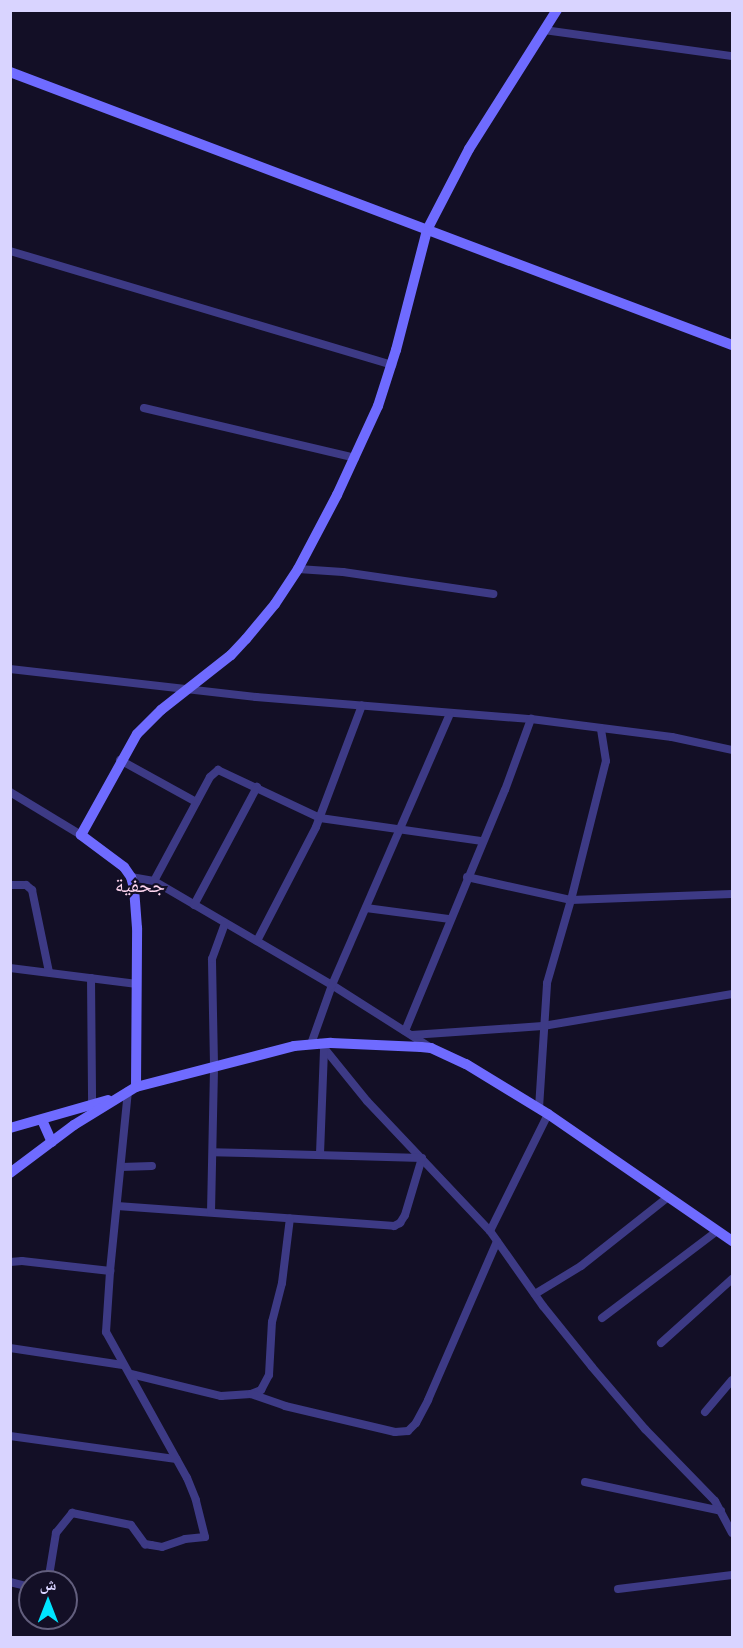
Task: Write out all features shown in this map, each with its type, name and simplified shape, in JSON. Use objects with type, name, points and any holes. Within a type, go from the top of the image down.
[{"type":"street","points":[[81,835],[120,760],[146,724],[186,689],[231,655],[275,604],[298,569],[355,459],[378,406],[392,365],[427,230],[469,149],[556,10]]},
{"type":"street","points":[[544,30],[732,56]]},
{"type":"street","points":[[10,72],[732,345]]},
{"type":"street","points":[[10,251],[392,365]]},
{"type":"street","points":[[144,408],[355,459]]},
{"type":"street","points":[[298,569],[343,572],[493,594]]},
{"type":"street","points":[[10,669],[109,678],[186,689],[531,719],[672,737],[732,750]]},
{"type":"street","points":[[257,941],[320,818],[362,705]]},
{"type":"street","points":[[320,1154],[318,1045],[332,985],[450,713]]},
{"type":"street","points":[[409,1033],[466,877],[505,790],[531,719]]},
{"type":"street","points":[[490,1231],[544,1111],[543,1026],[549,972],[572,900],[606,760],[601,728]]},
{"type":"street","points":[[120,760],[196,802]]},
{"type":"street","points":[[154,881],[210,777],[218,770],[320,818],[482,841]]},
{"type":"street","points":[[194,905],[257,787]]},
{"type":"street","points":[[10,792],[111,856],[131,877],[136,899],[137,984],[132,1089],[121,1167],[106,1329],[196,1500],[205,1538],[185,1539],[162,1547],[145,1544],[131,1525],[72,1513],[56,1533],[50,1570]]},
{"type":"street","points":[[131,877],[154,881],[332,985],[431,1048],[466,1064],[544,1111],[732,1241]]},
{"type":"street","points":[[466,877],[572,900],[732,894]]},
{"type":"street","points":[[10,885],[26,885],[32,890],[49,972]]},
{"type":"street","points":[[366,908],[450,919]]},
{"type":"street","points":[[212,1212],[214,1065],[212,959],[218,936],[225,923]]},
{"type":"street","points":[[10,968],[137,984]]},
{"type":"street","points":[[91,978],[93,1104]]},
{"type":"street","points":[[409,1033],[543,1026],[732,994]]},
{"type":"street","points":[[318,1045],[367,1101],[490,1231],[535,1294],[630,1411],[708,1493],[732,1532]]},
{"type":"street","points":[[10,1173],[117,1097],[132,1089],[265,1052],[318,1045],[431,1048]]},
{"type":"street","points":[[10,1128],[117,1097]]},
{"type":"street","points":[[42,1120],[52,1142]]},
{"type":"street","points":[[213,1152],[422,1158]]},
{"type":"street","points":[[117,1206],[398,1224],[405,1215],[422,1158]]},
{"type":"street","points":[[121,1167],[152,1166]]},
{"type":"street","points":[[535,1294],[581,1266],[668,1197]]},
{"type":"street","points":[[131,1374],[221,1396],[251,1394],[261,1390],[269,1375],[272,1322],[282,1283],[290,1218]]},
{"type":"street","points":[[602,1318],[717,1231]]},
{"type":"street","points":[[251,1394],[285,1406],[395,1432],[408,1431],[416,1423],[428,1400],[497,1241]]},
{"type":"street","points":[[10,1262],[22,1261],[110,1271]]},
{"type":"street","points":[[661,1343],[732,1279]]},
{"type":"street","points":[[10,1348],[123,1365]]},
{"type":"street","points":[[705,1412],[732,1380]]},
{"type":"street","points":[[10,1436],[176,1459]]},
{"type":"street","points":[[585,1482],[721,1511]]},
{"type":"street","points":[[618,1589],[732,1575]]},
{"type":"district","name":"جحفية","points":[[140,884]]}]
